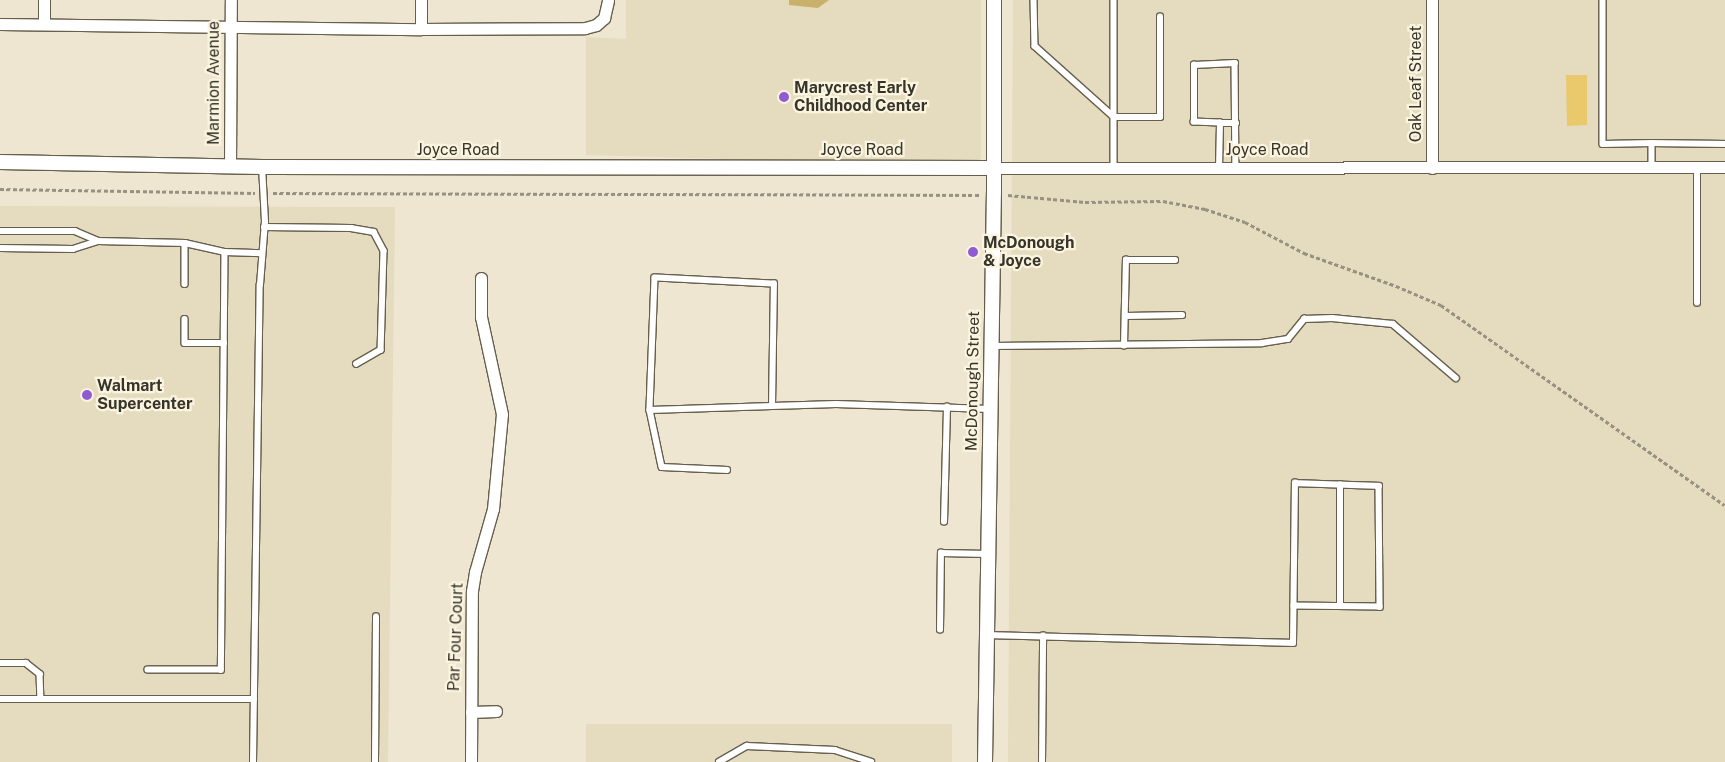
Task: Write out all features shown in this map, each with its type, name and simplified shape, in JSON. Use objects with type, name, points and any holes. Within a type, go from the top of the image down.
[{"type":"street","points":[[44,0],[44,24]]},
{"type":"street","name":"Marmion Avenue","points":[[230,166],[231,0]]},
{"type":"street","points":[[421,0],[421,29]]},
{"type":"street","points":[[0,24],[421,29],[585,28],[596,25],[604,18],[608,0]]},
{"type":"street","name":"McDonough Street","points":[[985,762],[994,168],[994,0]]},
{"type":"street","name":"Oak Leaf Street","points":[[1432,0],[1432,168]]},
{"type":"street","name":"Joyce Road","points":[[0,162],[262,167],[1725,167]]},
{"type":"street","name":"Par Four Court","points":[[471,762],[472,591],[475,572],[493,509],[502,414],[481,317],[481,278]]},
{"type":"street","points":[[470,712],[496,711]]},
{"type":"lane","points":[[1034,0],[1035,46],[1114,117],[1160,117],[1160,17]]},
{"type":"lane","points":[[1114,0],[1114,168]]},
{"type":"lane","points":[[1603,0],[1603,144],[1725,144]]},
{"type":"lane","points":[[1236,123],[1194,122],[1194,65],[1235,63],[1236,123],[1236,168]]},
{"type":"lane","points":[[1219,168],[1220,123]]},
{"type":"lane","points":[[1652,143],[1652,167]]},
{"type":"lane","points":[[253,762],[260,285],[264,227],[262,167]]},
{"type":"lane","points":[[1696,303],[1697,167]]},
{"type":"lane","points":[[264,227],[351,228],[374,232],[384,252],[381,350],[356,364]]},
{"type":"lane","points":[[0,231],[75,231],[98,241]]},
{"type":"lane","points":[[0,248],[74,249],[98,241],[185,243],[225,252],[262,253]]},
{"type":"lane","points":[[185,243],[185,284]]},
{"type":"lane","points":[[148,670],[221,670],[225,252]]},
{"type":"lane","points":[[1124,346],[1126,260],[1175,260]]},
{"type":"lane","points":[[727,470],[662,467],[650,410],[655,278],[774,284],[772,406]]},
{"type":"lane","points":[[1124,316],[1182,315]]},
{"type":"lane","points":[[991,346],[1262,343],[1288,340],[1304,319],[1332,318],[1393,324],[1456,378]]},
{"type":"lane","points":[[185,319],[185,343],[224,343]]},
{"type":"lane","points":[[650,410],[836,404],[990,409]]},
{"type":"lane","points":[[944,522],[947,407]]},
{"type":"lane","points":[[987,635],[1293,643],[1295,483],[1379,486],[1380,607],[1294,606]]},
{"type":"lane","points":[[1340,485],[1340,606]]},
{"type":"lane","points":[[940,630],[941,553],[988,554]]},
{"type":"lane","points":[[375,762],[376,617]]},
{"type":"lane","points":[[1042,762],[1043,636]]},
{"type":"lane","points":[[0,663],[26,663],[40,674],[41,699]]},
{"type":"lane","points":[[0,699],[254,699]]},
{"type":"lane","points":[[719,762],[748,746],[835,750],[871,762]]},
{"type":"path","points":[[0,189],[262,193],[977,196]]},
{"type":"path","points":[[1006,195],[1085,202],[1163,201],[1205,209],[1245,222],[1304,253],[1396,286],[1441,305],[1725,505]]},
{"type":"shaded area","name":"Marycrest Early Childhood Center","points":[[626,0],[981,0],[981,166],[586,155],[586,37],[626,39]]},
{"type":"shaded area","points":[[789,0],[829,0],[818,8],[789,5]]},
{"type":"shaded area","points":[[1013,0],[1725,0],[1725,762],[1008,762]]},
{"type":"shaded area","points":[[1566,75],[1587,75],[1587,125],[1567,126]]},
{"type":"shaded area","points":[[0,206],[395,207],[388,762],[0,762]]},
{"type":"shaded area","points":[[586,724],[952,724],[952,762],[586,762]]},
{"type":"place","name":"Marycrest Early Childhood Center","points":[[784,97]]},
{"type":"place","name":"McDonough & Joyce","points":[[973,252]]},
{"type":"place","name":"Walmart Supercenter","points":[[87,395]]}]
